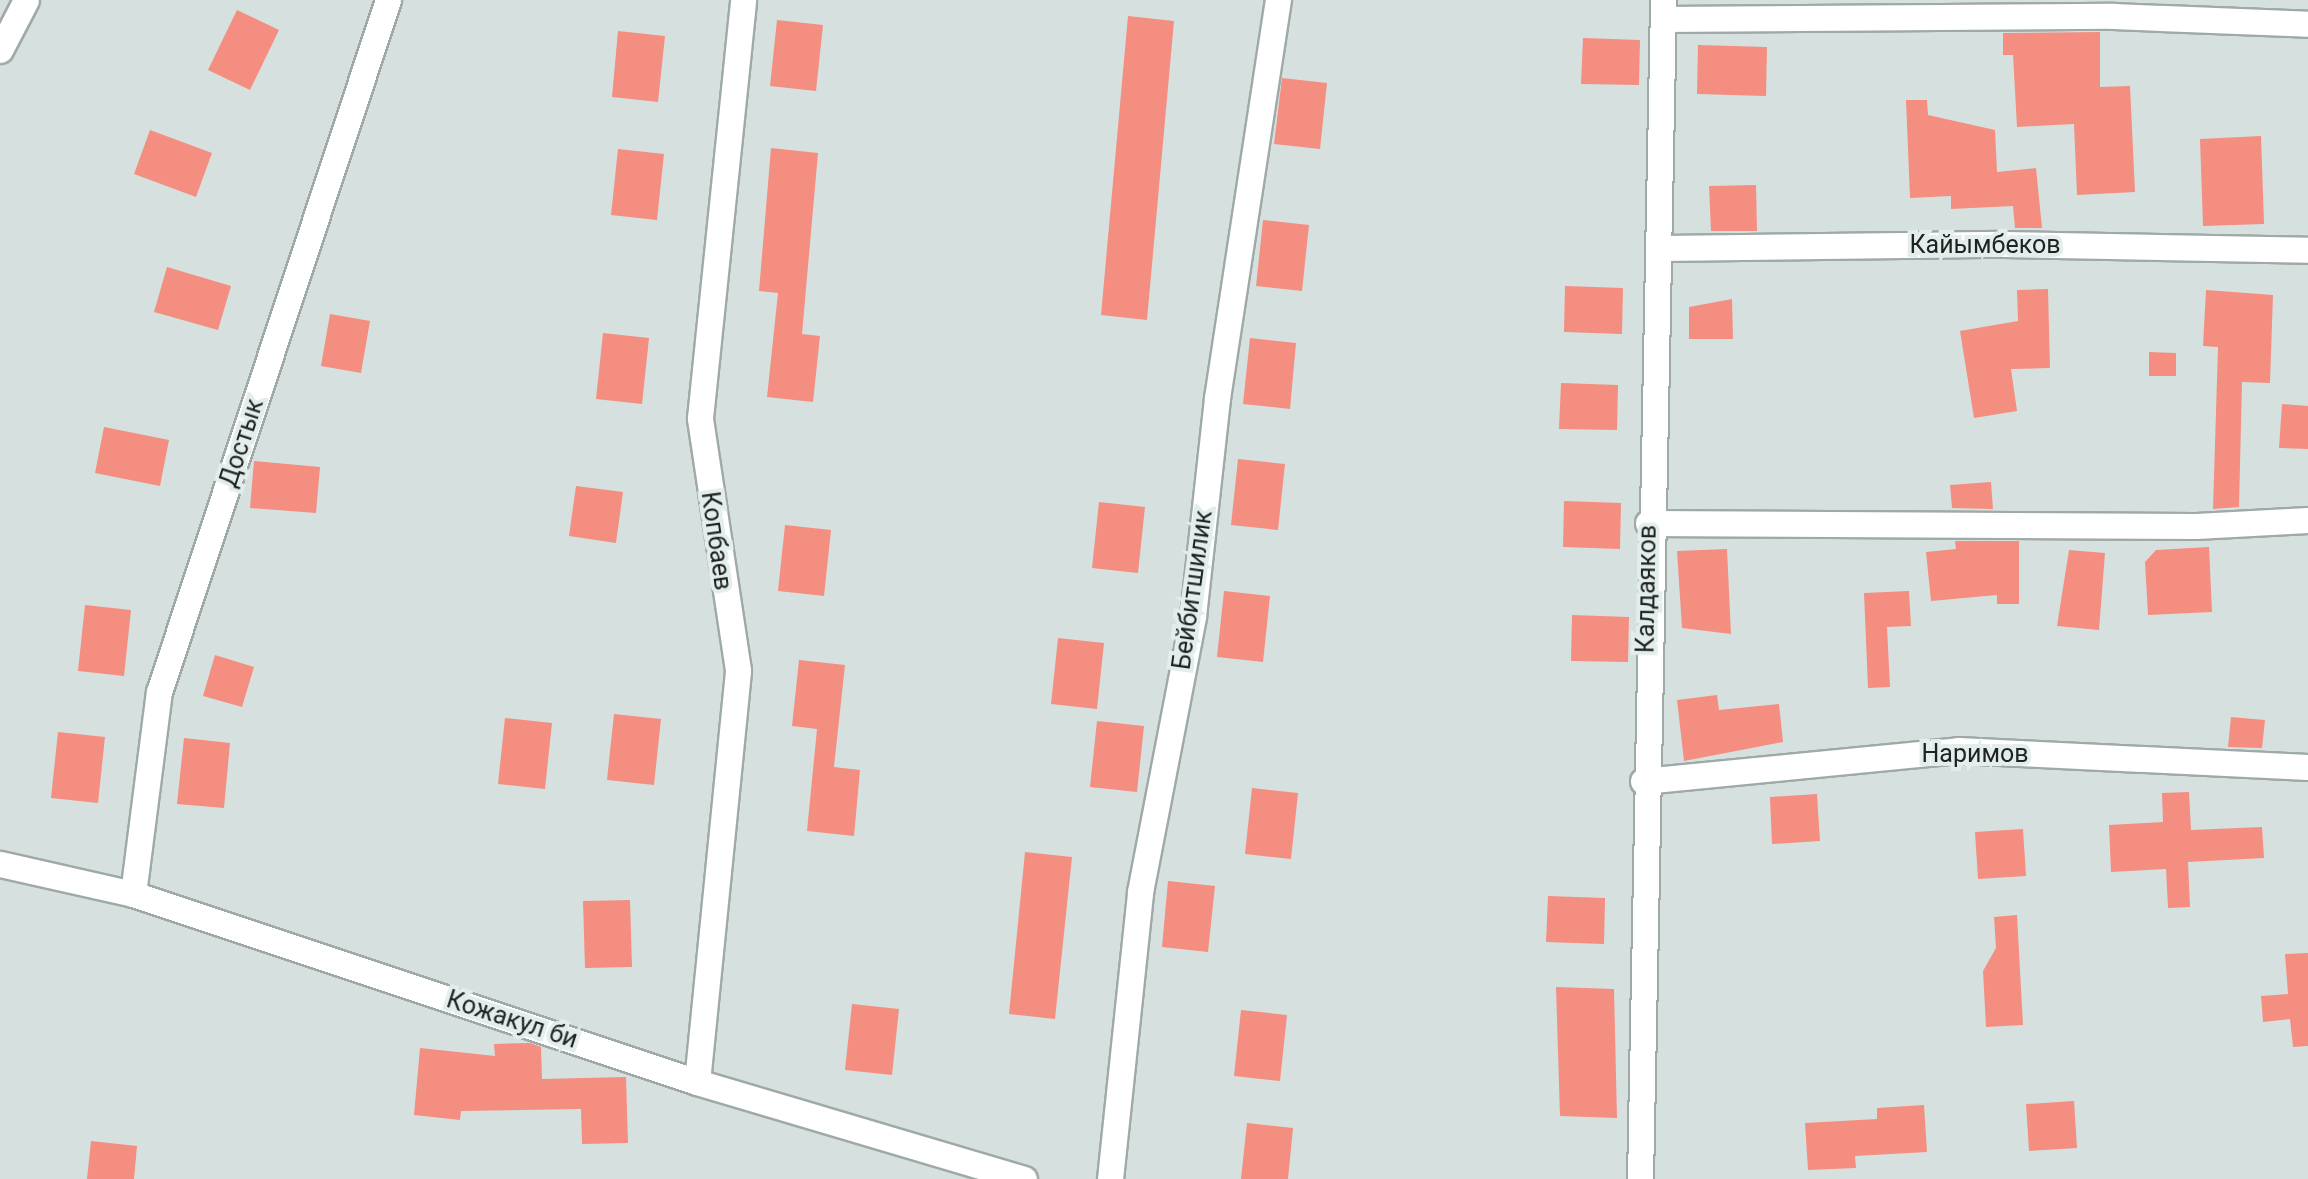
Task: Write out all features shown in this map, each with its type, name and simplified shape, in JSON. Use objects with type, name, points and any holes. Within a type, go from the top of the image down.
[{"type":"street","points":[[0,50],[26,0]]},
{"type":"street","name":"Достык","points":[[133,894],[159,692],[388,0]]},
{"type":"street","name":"Копбаев","points":[[697,1082],[738,670],[700,418],[743,0]]},
{"type":"street","name":"Бейбитшилик","points":[[1110,1179],[1140,892],[1193,616],[1217,398],[1278,0]]},
{"type":"street","points":[[1663,10],[2112,16],[2308,24]]},
{"type":"street","name":"Калдаяков","points":[[1640,1179],[1648,522],[1662,248],[1663,10]]},
{"type":"street","name":"Кайымбеков","points":[[1662,248],[2308,250]]},
{"type":"street","points":[[1648,522],[2196,526],[2308,520]]},
{"type":"street","name":"Наримов","points":[[1643,781],[1958,750],[2308,767]]},
{"type":"street","name":"Кожакул би","points":[[0,864],[133,894],[697,1082],[934,1167],[1024,1179]]},
{"type":"building","points":[[237,10],[279,30],[250,90],[208,70]]},
{"type":"building","points":[[1128,16],[1174,21],[1147,320],[1101,315]]},
{"type":"building","points":[[777,20],[823,25],[816,91],[770,86]]},
{"type":"building","points":[[618,31],[665,36],[658,102],[612,97]]},
{"type":"building","points":[[2100,32],[2100,87],[2130,86],[2135,192],[2077,195],[2074,124],[2017,127],[2013,55],[2003,55],[2003,33]]},
{"type":"building","points":[[1583,38],[1640,40],[1639,85],[1581,84]]},
{"type":"building","points":[[1698,45],[1767,47],[1766,96],[1697,94]]},
{"type":"building","points":[[1282,78],[1327,83],[1320,149],[1274,144]]},
{"type":"building","points":[[1906,100],[1927,100],[1928,115],[1995,130],[1997,172],[2036,168],[2042,228],[2015,228],[2013,206],[1951,209],[1951,196],[1910,198]]},
{"type":"building","points":[[150,130],[212,153],[196,197],[134,174]]},
{"type":"building","points":[[2261,136],[2264,224],[2203,226],[2200,139]]},
{"type":"building","points":[[771,148],[818,153],[802,334],[820,336],[813,402],[767,397],[778,293],[759,291]]},
{"type":"building","points":[[618,149],[664,154],[657,220],[611,215]]},
{"type":"building","points":[[1756,185],[1757,231],[1711,231],[1709,186]]},
{"type":"building","points":[[1263,220],[1309,225],[1302,291],[1256,286]]},
{"type":"building","points":[[167,267],[231,286],[218,330],[154,312]]},
{"type":"building","points":[[1565,286],[1623,288],[1622,334],[1564,332]]},
{"type":"building","points":[[2048,289],[2050,368],[2011,369],[2017,411],[1974,418],[1960,331],[2018,321],[2017,290]]},
{"type":"building","points":[[2206,290],[2273,295],[2270,383],[2242,382],[2239,507],[2213,509],[2218,347],[2203,346]]},
{"type":"building","points":[[1732,299],[1733,339],[1689,339],[1689,307]]},
{"type":"building","points":[[330,314],[370,321],[361,373],[321,366]]},
{"type":"building","points":[[603,333],[649,338],[642,404],[596,399]]},
{"type":"building","points":[[1250,338],[1296,343],[1290,409],[1243,404]]},
{"type":"building","points":[[2149,352],[2176,353],[2176,376],[2149,376]]},
{"type":"building","points":[[1561,383],[1618,385],[1617,430],[1559,429]]},
{"type":"building","points":[[2282,404],[2308,406],[2308,449],[2279,448]]},
{"type":"building","points":[[104,427],[169,440],[160,486],[95,473]]},
{"type":"building","points":[[1238,459],[1285,464],[1278,530],[1231,525]]},
{"type":"building","points":[[254,461],[320,467],[316,513],[250,508]]},
{"type":"building","points":[[1991,482],[1993,509],[1952,508],[1950,485]]},
{"type":"building","points":[[576,486],[623,492],[616,543],[569,536]]},
{"type":"building","points":[[1564,501],[1621,503],[1620,549],[1563,547]]},
{"type":"building","points":[[1099,502],[1145,507],[1138,573],[1092,568]]},
{"type":"building","points":[[785,525],[831,530],[824,596],[778,591]]},
{"type":"building","points":[[1955,541],[2019,541],[2019,604],[1997,604],[1997,595],[1931,601],[1926,552],[1956,549]]},
{"type":"building","points":[[2209,547],[2212,612],[2148,615],[2145,562],[2156,550]]},
{"type":"building","points":[[1727,549],[1731,634],[1682,628],[1677,551]]},
{"type":"building","points":[[2069,550],[2105,553],[2099,630],[2057,626]]},
{"type":"building","points":[[1224,591],[1270,596],[1263,662],[1217,657]]},
{"type":"building","points":[[1909,591],[1911,626],[1887,627],[1890,687],[1868,688],[1864,593]]},
{"type":"building","points":[[85,605],[131,610],[124,676],[78,671]]},
{"type":"building","points":[[1572,615],[1629,617],[1628,662],[1571,661]]},
{"type":"building","points":[[1058,638],[1104,643],[1097,709],[1051,704]]},
{"type":"building","points":[[215,655],[254,667],[242,707],[203,696]]},
{"type":"building","points":[[799,660],[845,665],[834,767],[860,770],[854,836],[807,831],[817,729],[792,726]]},
{"type":"building","points":[[1717,695],[1719,710],[1779,704],[1783,742],[1684,761],[1677,700]]},
{"type":"building","points":[[614,714],[661,719],[654,785],[607,780]]},
{"type":"building","points":[[2231,717],[2265,720],[2262,748],[2228,747]]},
{"type":"building","points":[[505,718],[552,723],[545,789],[498,784]]},
{"type":"building","points":[[1097,721],[1144,726],[1137,792],[1090,787]]},
{"type":"building","points":[[58,732],[105,737],[98,803],[51,798]]},
{"type":"building","points":[[184,738],[230,743],[224,808],[177,804]]},
{"type":"building","points":[[1252,788],[1298,793],[1291,859],[1245,854]]},
{"type":"building","points":[[2189,792],[2191,830],[2262,827],[2264,858],[2188,862],[2190,907],[2168,908],[2166,869],[2111,872],[2109,825],[2163,822],[2162,793]]},
{"type":"building","points":[[1817,794],[1820,841],[1772,844],[1770,797]]},
{"type":"building","points":[[2023,829],[2026,876],[1978,879],[1975,832]]},
{"type":"building","points":[[1025,852],[1072,857],[1055,1019],[1009,1014]]},
{"type":"building","points":[[1168,881],[1215,886],[1208,952],[1162,947]]},
{"type":"building","points":[[1548,896],[1605,898],[1604,944],[1546,942]]},
{"type":"building","points":[[630,900],[632,967],[585,968],[583,901]]},
{"type":"building","points":[[2017,915],[2023,1025],[1986,1027],[1983,971],[1996,948],[1994,917]]},
{"type":"building","points":[[2308,953],[2308,1046],[2293,1047],[2290,1019],[2263,1022],[2261,996],[2288,994],[2285,954]]},
{"type":"building","points":[[1556,987],[1614,989],[1617,1118],[1560,1116]]},
{"type":"building","points":[[852,1004],[899,1009],[892,1075],[845,1070]]},
{"type":"building","points":[[1241,1010],[1287,1015],[1280,1081],[1234,1076]]},
{"type":"building","points":[[530,1043],[541,1047],[542,1079],[626,1077],[628,1143],[582,1144],[581,1109],[461,1111],[460,1120],[414,1115],[420,1048],[495,1056],[494,1044]]},
{"type":"building","points":[[2074,1101],[2077,1148],[2029,1151],[2026,1104]]},
{"type":"building","points":[[1924,1105],[1927,1152],[1855,1156],[1856,1168],[1808,1170],[1805,1123],[1877,1119],[1877,1108]]},
{"type":"building","points":[[1247,1123],[1293,1128],[1288,1179],[1241,1179]]},
{"type":"building","points":[[91,1141],[137,1146],[134,1179],[87,1179]]}]
